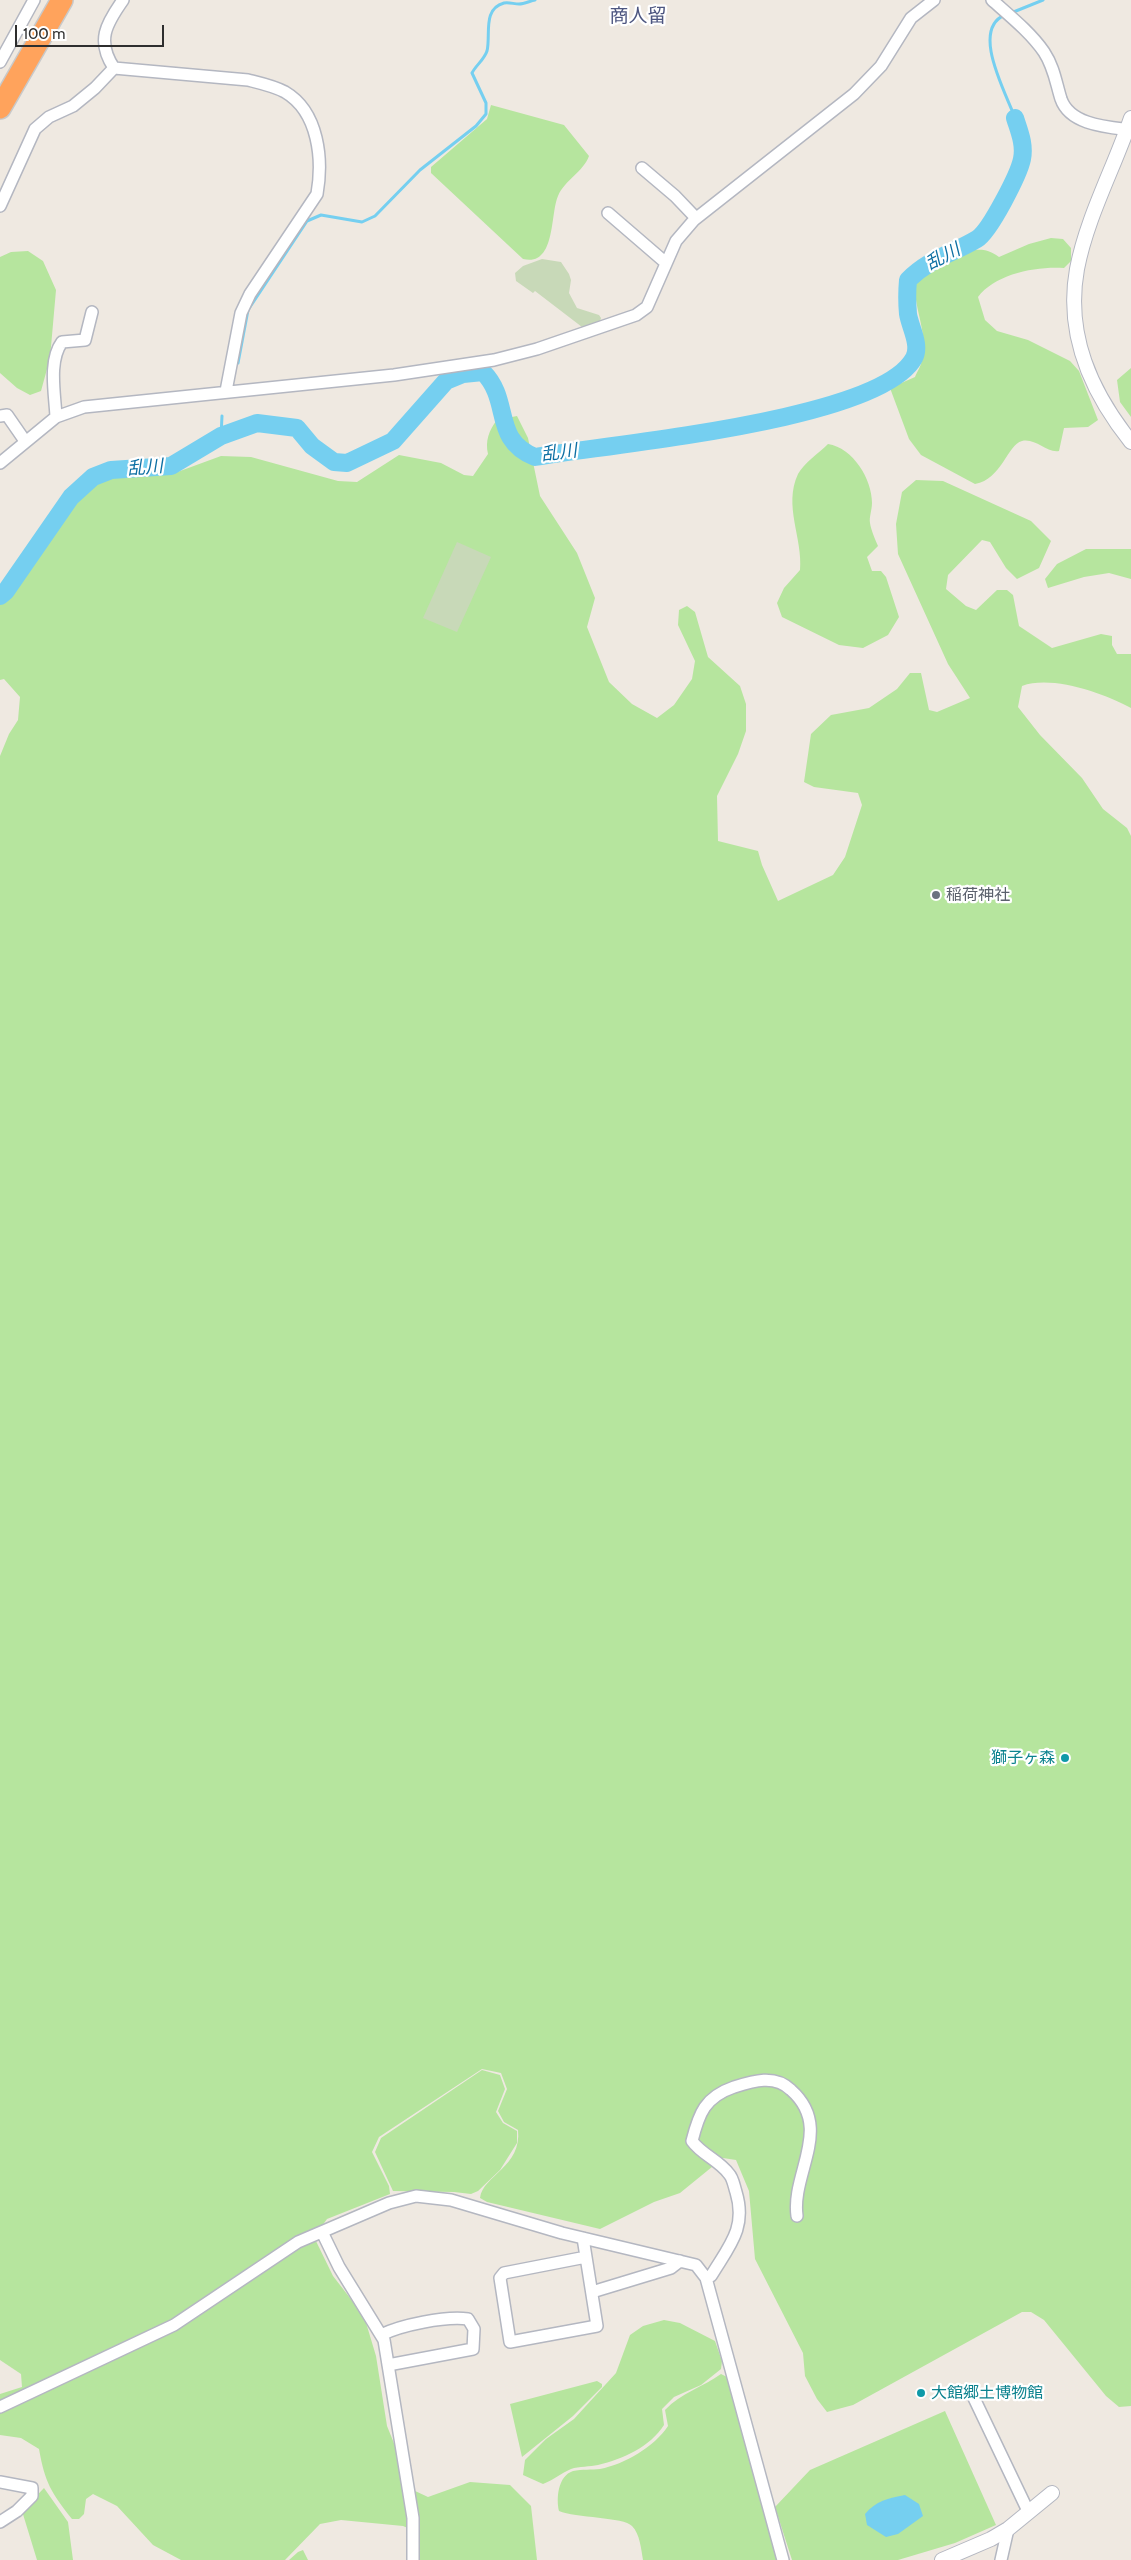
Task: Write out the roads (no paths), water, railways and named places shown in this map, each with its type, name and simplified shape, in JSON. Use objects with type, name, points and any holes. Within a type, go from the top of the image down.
[{"type":"highway","points":[[0,108],[62,0]]},
{"type":"street","points":[[0,62],[34,0]]},
{"type":"street","points":[[114,68],[106,55],[104,36],[110,18],[123,0]]},
{"type":"street","points":[[0,463],[56,416],[102,403],[394,375],[494,360],[538,349],[636,315],[647,307],[676,241],[696,218],[854,94],[881,66],[911,18],[934,0]]},
{"type":"street","points":[[997,3],[1044,51],[1053,67],[1062,101],[1068,113],[1077,119],[1130,126],[1088,230],[1077,270],[1075,299],[1082,357],[1094,387],[1108,413],[1131,442]]},
{"type":"street","points":[[0,206],[34,129],[49,118],[73,106],[95,88],[114,68]]},
{"type":"street","points":[[114,68],[248,80],[268,85],[286,92],[299,105],[314,126],[320,178],[317,194],[250,294],[241,313],[226,391]]},
{"type":"street","points":[[642,168],[675,196],[696,218]]},
{"type":"street","points":[[608,212],[666,262]]},
{"type":"street","points":[[56,416],[54,375],[57,349],[62,342],[85,340],[92,312]]},
{"type":"street","points":[[0,416],[7,415],[12,420],[25,441]]},
{"type":"street","points":[[706,2278],[711,2276],[737,2233],[741,2217],[740,2205],[730,2174],[716,2161],[698,2150],[692,2141],[698,2117],[708,2102],[720,2092],[753,2081],[768,2079],[786,2084],[803,2104],[811,2128],[808,2156],[794,2201],[797,2216]]},
{"type":"street","points":[[0,2407],[174,2325],[298,2242],[389,2203],[416,2196],[451,2200],[583,2238],[696,2265],[706,2278],[783,2560]]},
{"type":"street","points":[[322,2232],[339,2267],[381,2335],[388,2364],[413,2518],[413,2560]]},
{"type":"street","points":[[583,2238],[597,2326],[510,2342],[500,2278],[504,2273],[586,2257]]},
{"type":"street","points":[[592,2292],[671,2268],[680,2261]]},
{"type":"street","points":[[381,2335],[411,2326],[459,2318],[468,2319],[474,2329],[473,2349],[388,2364]]},
{"type":"street","points":[[973,2396],[1028,2511]]},
{"type":"street","points":[[0,2482],[32,2488],[32,2496],[17,2511],[0,2522]]},
{"type":"street","points":[[942,2560],[1008,2529],[1052,2493]]},
{"type":"street","points":[[1001,2560],[1008,2529]]},
{"type":"water","points":[[905,2495],[919,2504],[923,2516],[898,2534],[886,2537],[867,2525],[865,2514],[874,2506],[888,2499]]},
{"type":"waterway","points":[[238,363],[248,310],[307,221],[321,215],[362,222],[375,216],[420,170],[476,126],[486,114],[486,103],[472,73],[487,51],[490,17],[497,6],[504,3],[521,4],[535,0]]},
{"type":"waterway","points":[[1011,13],[1043,0]]},
{"type":"waterway","points":[[1005,15],[995,22],[991,33],[990,47],[999,78],[1015,118]]},
{"type":"waterway","name":"乱川","points":[[0,596],[6,591],[71,497],[93,477],[111,470],[171,466],[221,436],[257,423],[297,428],[312,446],[334,462],[347,463],[393,441],[446,381],[463,374],[483,372],[492,383],[512,440],[521,449],[535,457],[678,437],[798,414],[851,398],[891,380],[914,358],[916,353],[916,342],[908,314],[908,280],[933,261],[977,239],[989,225],[1010,189],[1022,159],[1022,143],[1015,118]]},
{"type":"waterway","points":[[221,436],[222,416]]},
{"type":"place","name":"稲荷神社","points":[[936,895]]},
{"type":"place","name":"獅子ヶ森","points":[[1065,1758]]},
{"type":"place","name":"大館郷土博物館","points":[[921,2393]]},
{"type":"district","name":"商人留","points":[[638,16]]}]
